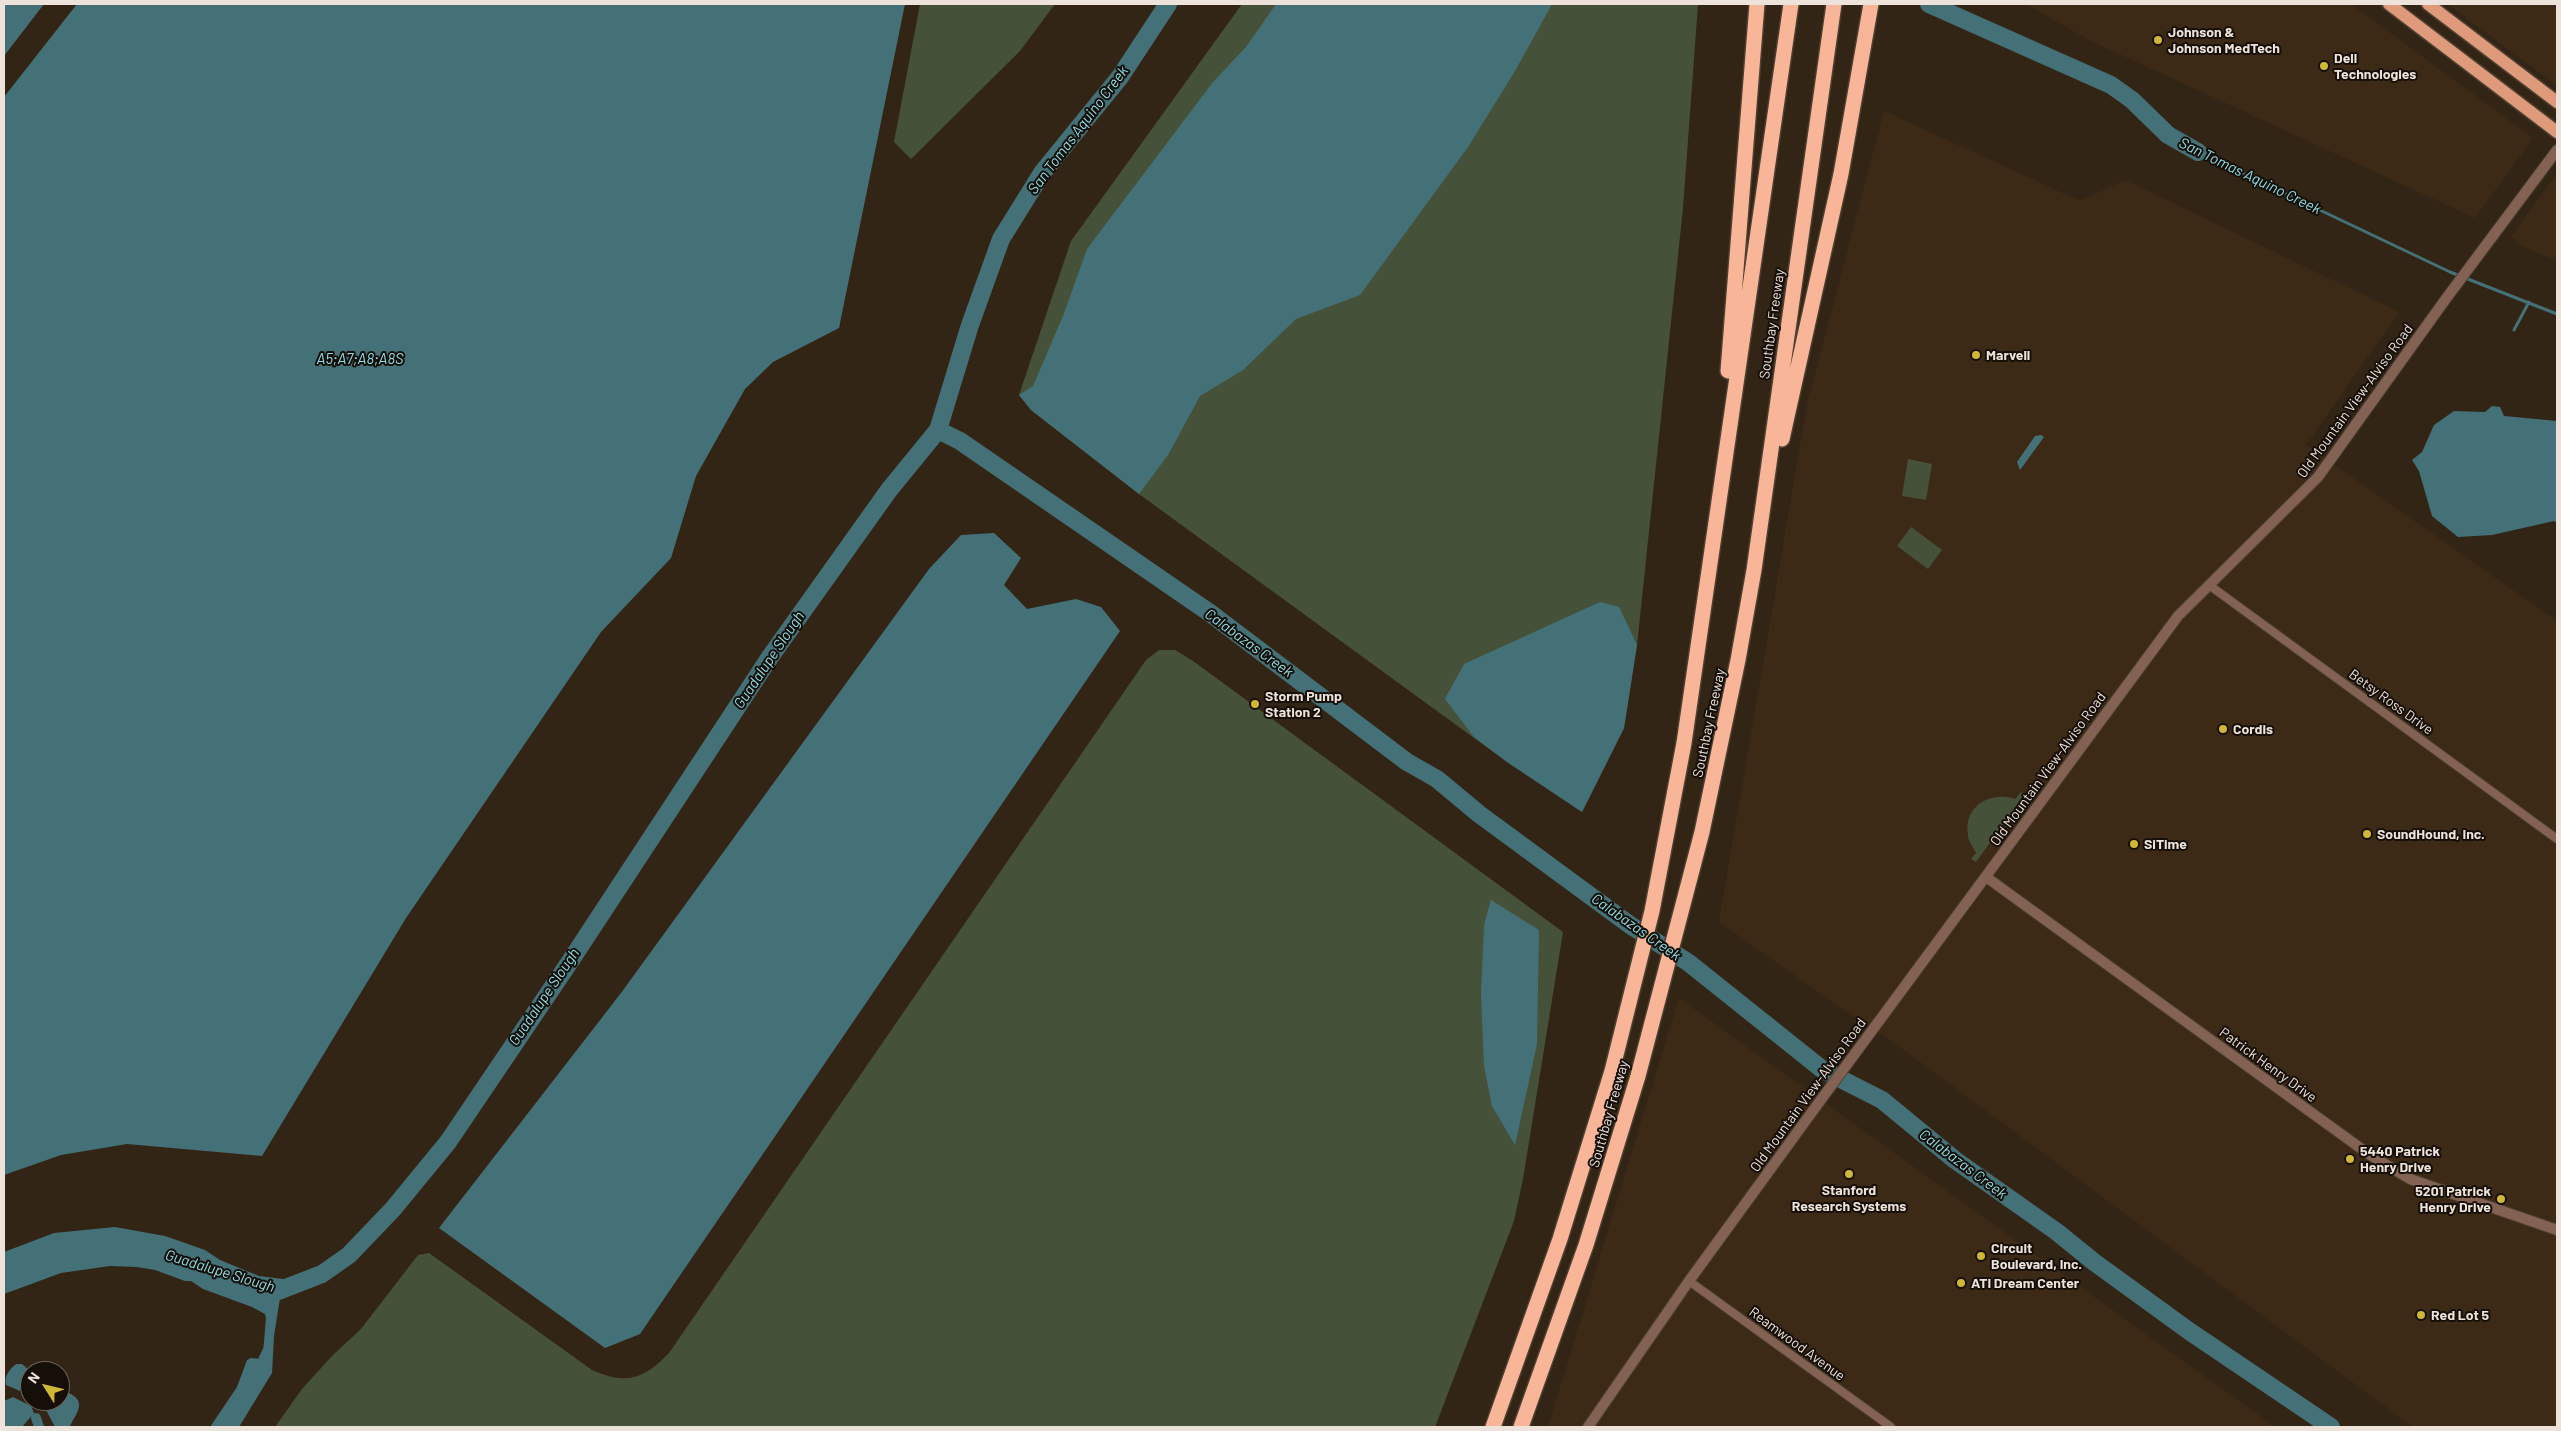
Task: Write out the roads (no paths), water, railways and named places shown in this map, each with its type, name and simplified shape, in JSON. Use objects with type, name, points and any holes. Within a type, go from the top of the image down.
[{"type":"highway","points":[[1722,475],[1731,331],[1757,4]]},
{"type":"highway","name":"Southbay Freeway","points":[[1521,1427],[1586,1245],[1638,1076],[1675,928],[1702,832],[1720,750],[1754,570],[1834,4]]},
{"type":"highway","points":[[1754,570],[1841,174],[1871,4]]},
{"type":"highway","name":"Southbay Freeway","points":[[1493,1427],[1560,1239],[1612,1070],[1652,911],[1684,743],[1790,7]]},
{"type":"main road","points":[[2389,4],[2557,132]]},
{"type":"main road","points":[[2428,4],[2557,102]]},
{"type":"street","name":"Old Mountain View-Alviso Road","points":[[1588,1427],[1689,1281],[2178,616],[2318,477],[2445,300],[2557,150]]},
{"type":"street","name":"Betsy Ross Drive","points":[[2209,585],[2557,839]]},
{"type":"street","name":"Patrick Henry Drive","points":[[1986,877],[2370,1156],[2410,1178],[2557,1230]]},
{"type":"street","name":"Reamwood Avenue","points":[[1689,1281],[1891,1427]]},
{"type":"water","points":[[4,4],[44,4],[4,56]]},
{"type":"water","name":"A5;A7;A8;A8S","points":[[77,4],[905,4],[839,328],[773,362],[745,389],[696,476],[671,558],[601,632],[406,918],[262,1156],[127,1144],[61,1155],[4,1175],[4,97]]},
{"type":"water","points":[[1276,4],[1552,4],[1515,71],[1468,147],[1360,295],[1296,319],[1243,370],[1200,396],[1168,455],[1139,494],[1031,410],[1019,395],[1033,386],[1063,316],[1087,249],[1213,82],[1246,47]]},
{"type":"water","points":[[2492,406],[2500,407],[2504,416],[2557,421],[2557,523],[2554,521],[2492,535],[2458,537],[2432,516],[2419,471],[2412,460],[2422,452],[2434,425],[2454,411],[2485,412]]},
{"type":"water","points":[[2041,435],[2044,437],[2020,470],[2017,462],[2035,436]]},
{"type":"water","points":[[994,533],[1021,558],[1004,585],[1027,609],[1076,599],[1101,607],[1120,631],[640,1334],[605,1348],[439,1228],[621,993],[929,569],[961,535]]},
{"type":"water","points":[[1600,602],[1619,607],[1637,645],[1624,728],[1582,812],[1507,762],[1474,737],[1445,699],[1464,664]]},
{"type":"water","points":[[1491,900],[1539,930],[1537,1044],[1515,1145],[1492,1106],[1484,1066],[1481,994],[1484,925]]},
{"type":"water","points":[[115,1227],[165,1236],[205,1250],[220,1260],[259,1276],[283,1279],[274,1336],[272,1373],[239,1427],[210,1427],[237,1387],[247,1360],[251,1358],[261,1359],[265,1314],[252,1307],[203,1289],[191,1281],[185,1281],[155,1270],[137,1267],[110,1266],[61,1273],[4,1294],[4,1252],[54,1233]]},
{"type":"water","points":[[16,1364],[20,1364],[20,1391],[6,1385],[6,1379]]},
{"type":"water","points":[[70,1394],[79,1402],[78,1411],[70,1426],[55,1427],[47,1411],[70,1411]]},
{"type":"water","points":[[13,1397],[20,1400],[20,1411],[33,1411],[34,1413],[22,1427],[4,1427],[4,1401]]},
{"type":"waterway","name":"Guadalupe Slough","points":[[260,1286],[278,1291],[322,1274],[349,1255],[393,1209],[448,1142],[571,960],[770,657],[889,490],[938,430],[970,325],[1001,239],[1042,173],[1120,77],[1168,4]]},
{"type":"waterway","name":"San Tomas Aquino Creek","points":[[1929,4],[2111,85],[2132,100],[2168,135],[2198,152]]},
{"type":"waterway","name":"San Tomas Aquino Creek","points":[[2198,152],[2450,272],[2557,314]]},
{"type":"waterway","points":[[2514,330],[2529,302]]},
{"type":"waterway","name":"Calabazas Creek","points":[[938,430],[960,441],[1210,613],[1407,762],[1437,779],[1479,814],[1630,925],[1689,963],[1823,1070],[1882,1100],[1955,1160],[2057,1232],[2094,1262],[2189,1331],[2331,1427]]},
{"type":"waterway","points":[[258,1363],[264,1350]]},
{"type":"waterway","points":[[36,1418],[39,1427]]},
{"type":"place","name":"Johnson & Johnson MedTech","points":[[2158,40]]},
{"type":"place","name":"Dell Technologies","points":[[2324,66]]},
{"type":"place","name":"Marvell","points":[[1976,355]]},
{"type":"place","name":"Storm Pump Station 2","points":[[1255,704]]},
{"type":"place","name":"Cordis","points":[[2223,729]]},
{"type":"place","name":"SoundHound, Inc.","points":[[2367,834]]},
{"type":"place","name":"SiTime","points":[[2134,844]]},
{"type":"place","name":"5440 Patrick Henry Drive","points":[[2350,1159]]},
{"type":"place","name":"Stanford Research Systems","points":[[1849,1174]]},
{"type":"place","name":"5201 Patrick Henry Drive","points":[[2501,1199]]},
{"type":"place","name":"Circuit Boulevard, Inc.","points":[[1981,1256]]},
{"type":"place","name":"ATI Dream Center","points":[[1961,1283]]},
{"type":"place","name":"Red Lot 5","points":[[2421,1315]]}]
